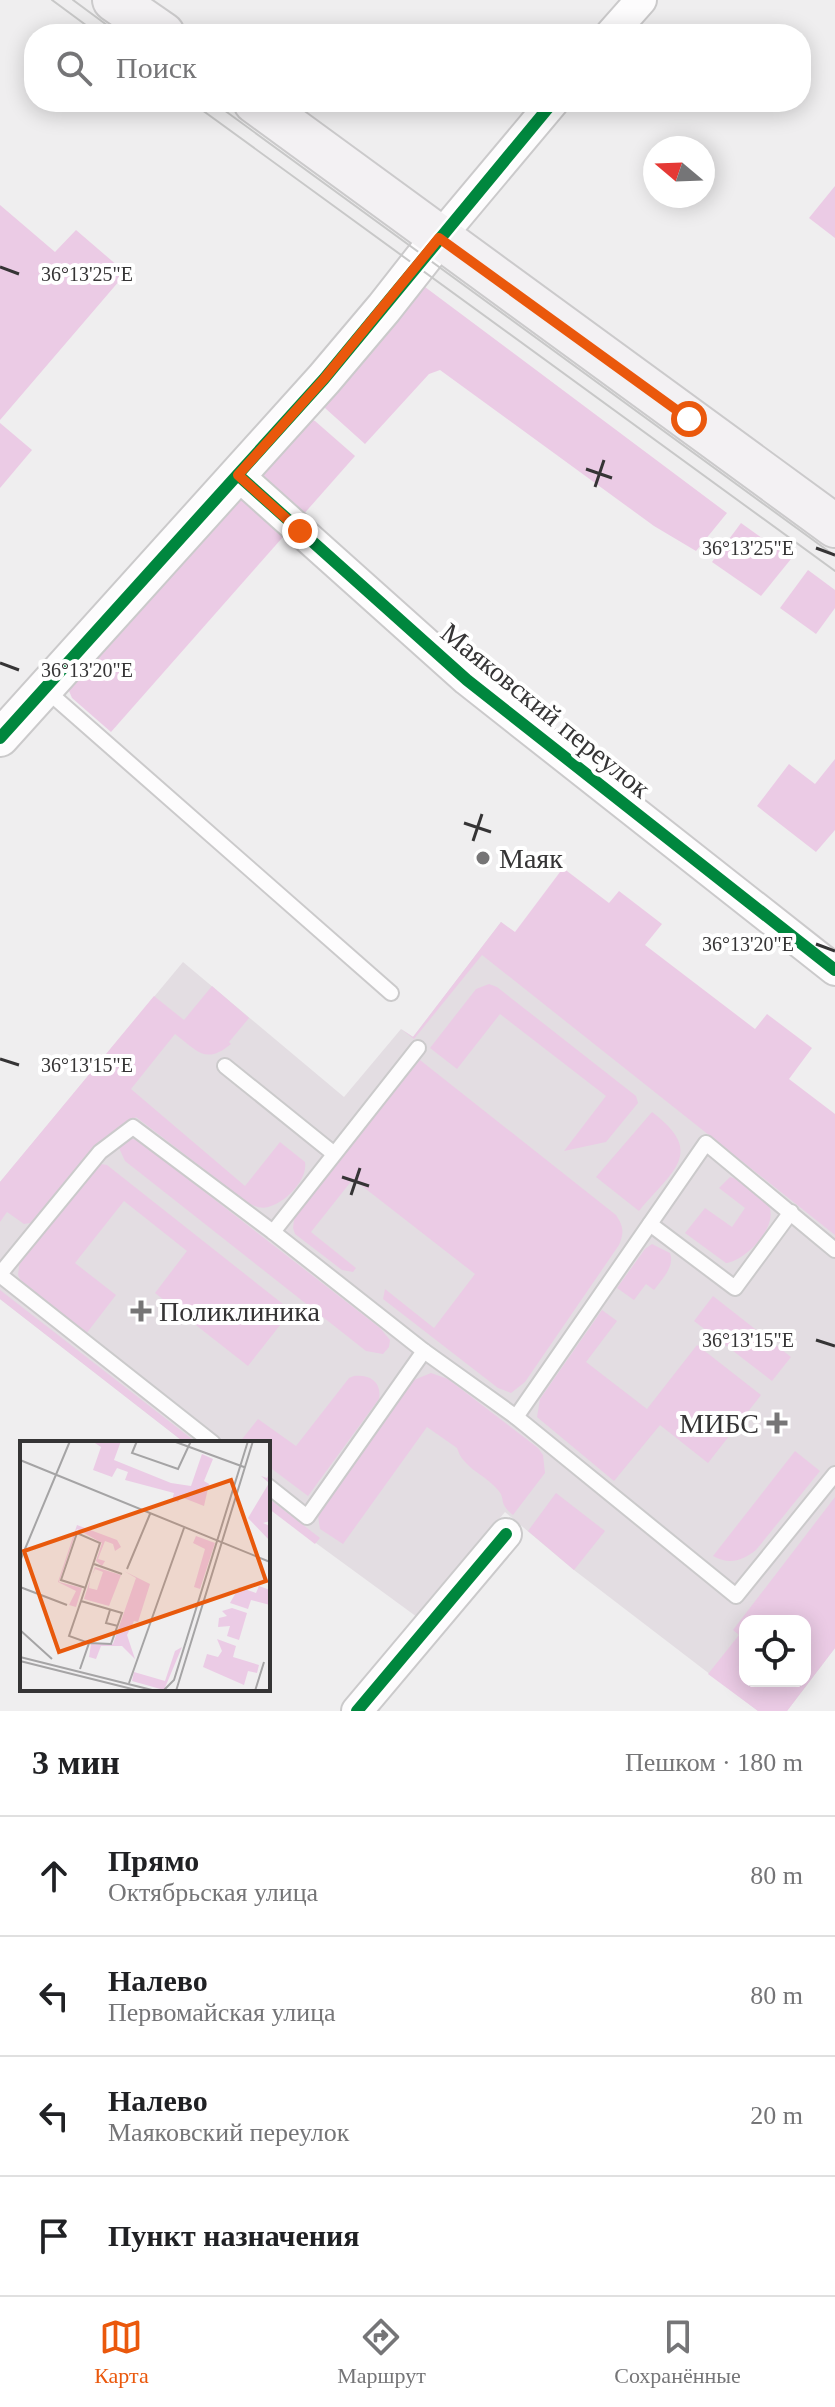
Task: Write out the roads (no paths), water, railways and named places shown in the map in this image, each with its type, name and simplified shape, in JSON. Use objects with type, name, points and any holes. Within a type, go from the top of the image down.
[{"type":"main road","points":[[114,0],[149,24]]},
{"type":"main road","points":[[269,112],[835,526]]},
{"type":"street","points":[[620,24],[641,0]]},
{"type":"street","points":[[0,738],[344,356],[545,112]]},
{"type":"street","name":"Маяковский переулок","points":[[238,475],[467,680],[835,970]]},
{"type":"street","points":[[357,1711],[506,1534]]},
{"type":"lane","points":[[44,688],[391,993]]},
{"type":"lane","points":[[273,1232],[418,1048]]},
{"type":"lane","points":[[225,1066],[333,1153]]},
{"type":"lane","points":[[210,1441],[0,1275],[100,1152],[133,1127],[424,1351],[516,1417],[736,1596],[835,1474]]},
{"type":"lane","points":[[516,1417],[706,1143],[835,1250]]},
{"type":"lane","points":[[650,1224],[735,1288],[791,1212]]},
{"type":"lane","points":[[270,1488],[307,1517],[424,1351]]},
{"type":"tram line","points":[[52,0],[84,24]]},
{"type":"tram line","points":[[73,0],[105,24]]},
{"type":"tram line","points":[[205,112],[835,571]]},
{"type":"tram line","points":[[227,112],[835,556]]},
{"type":"place","name":"Маяк","points":[[483,858]]},
{"type":"place","name":"Поликлиника","points":[[141,1311]]},
{"type":"place","name":"МИБС","points":[[777,1423]]}]
